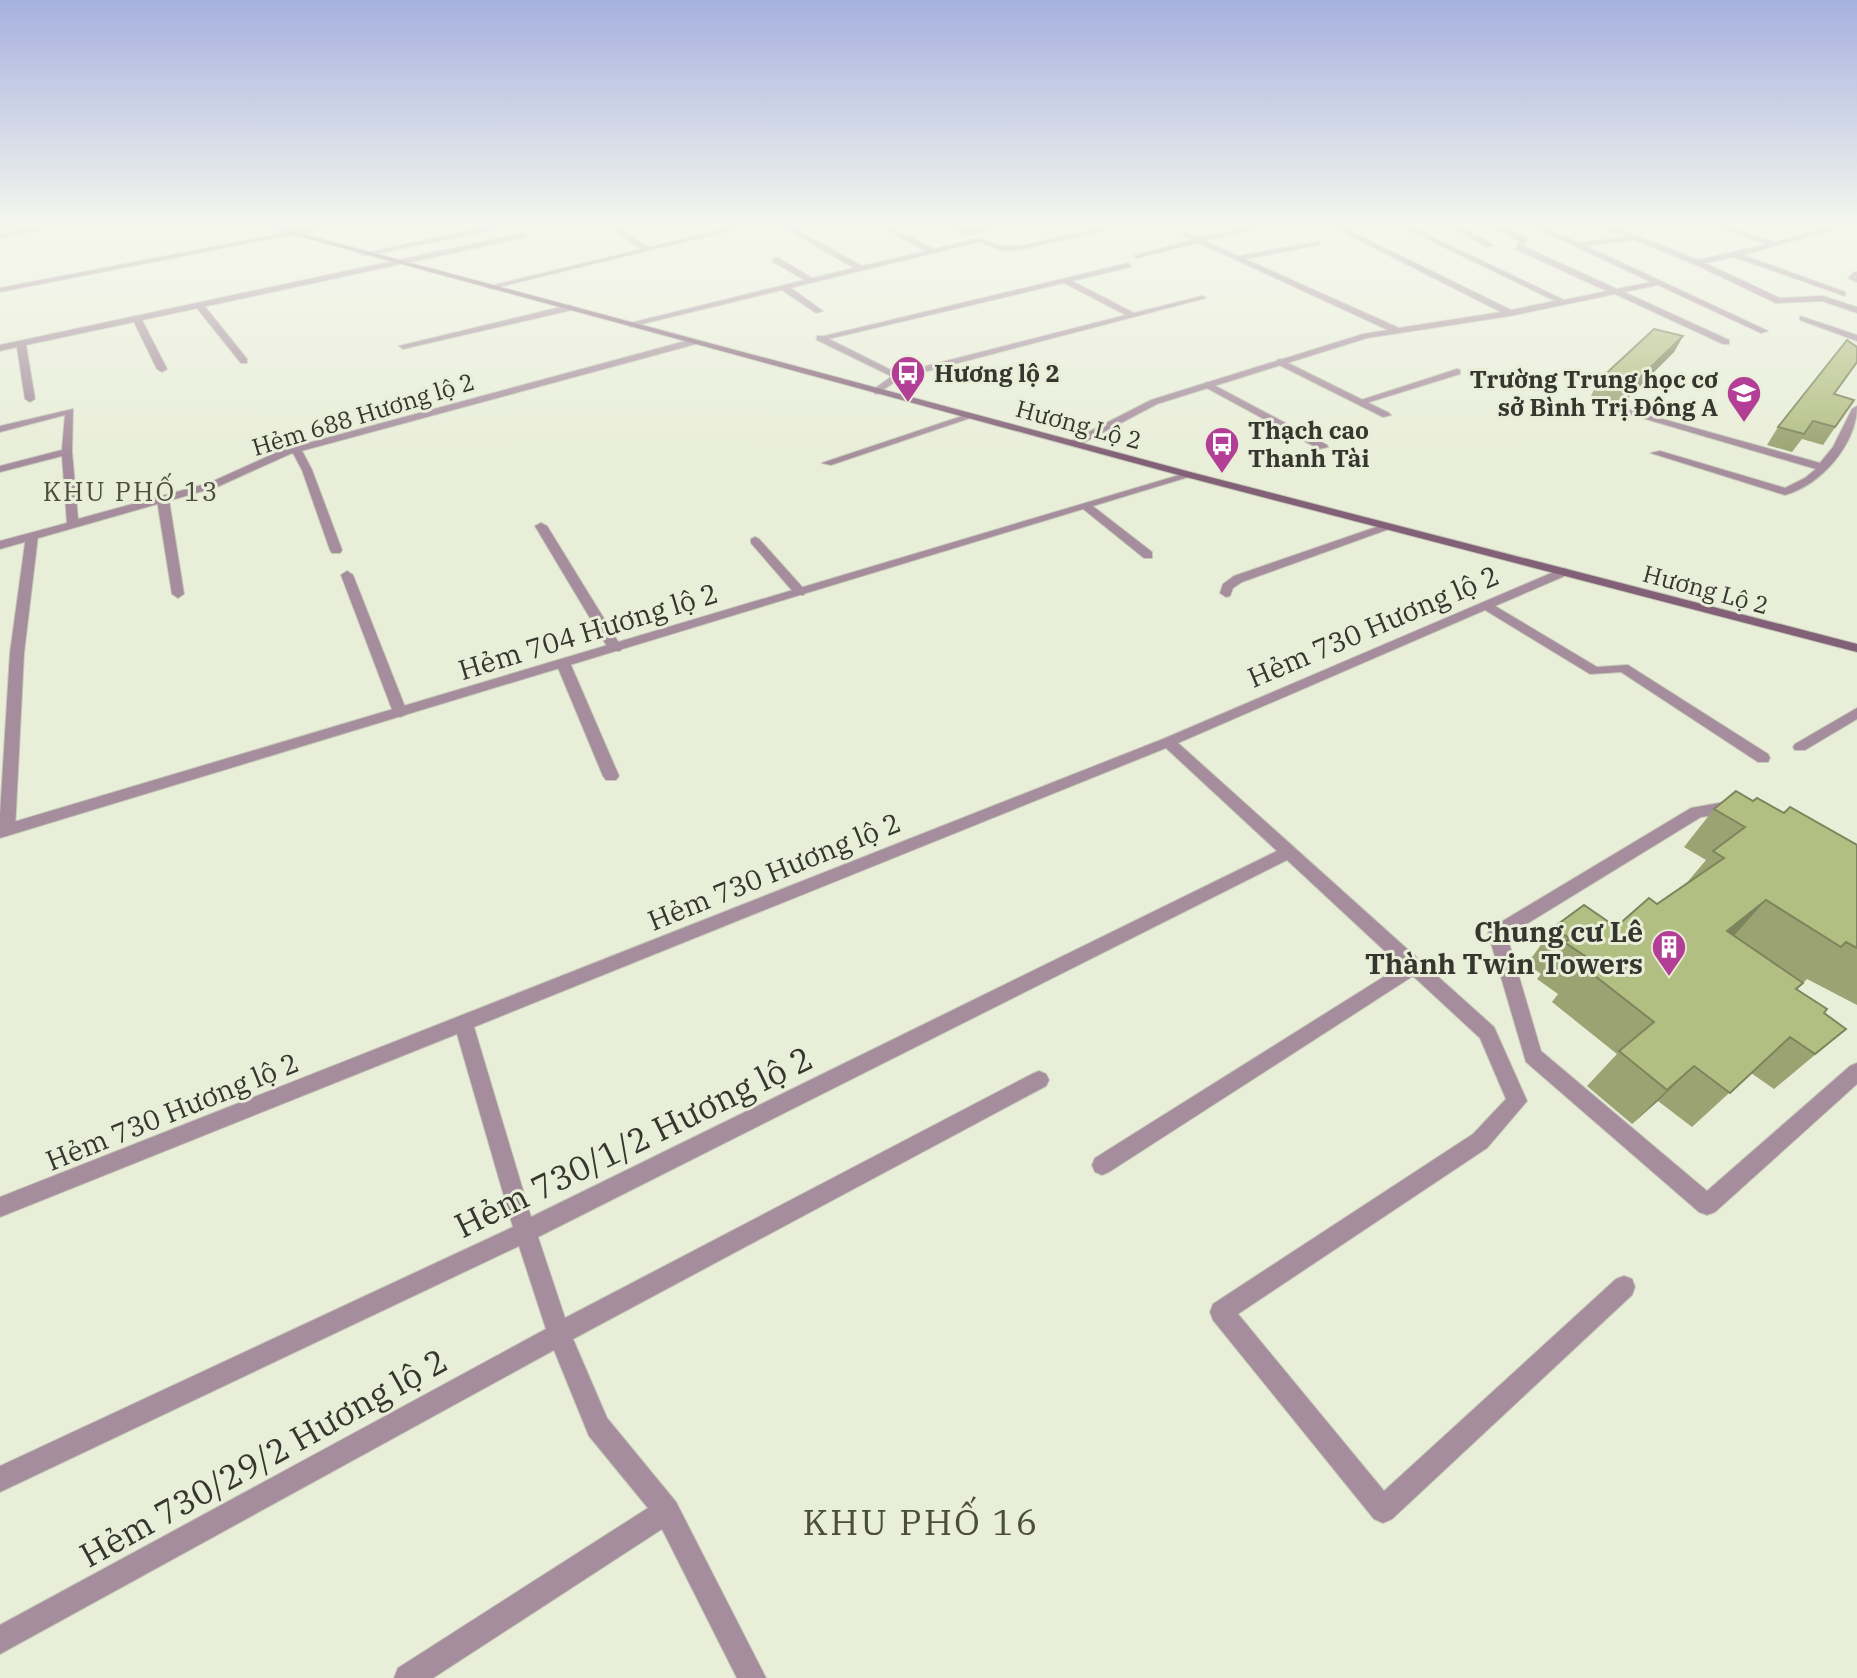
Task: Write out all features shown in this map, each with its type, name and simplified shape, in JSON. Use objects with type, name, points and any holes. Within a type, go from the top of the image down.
[{"type":"main road","name":"Hương Lộ 2","points":[[544,301],[1385,527],[1857,648]]},
{"type":"street","points":[[0,348],[216,301]]},
{"type":"street","points":[[633,325],[730,301]]},
{"type":"street","points":[[805,301],[819,311]]},
{"type":"street","points":[[898,376],[820,338],[975,301]]},
{"type":"street","points":[[1106,301],[1132,315]]},
{"type":"street","points":[[877,391],[898,376],[1188,301]]},
{"type":"street","points":[[1332,301],[1399,332]]},
{"type":"street","points":[[1486,301],[1510,313]]},
{"type":"street","points":[[1075,443],[1154,402],[1366,336],[1567,301]]},
{"type":"street","points":[[1637,301],[1726,342]]},
{"type":"street","points":[[1698,301],[1764,331]]},
{"type":"street","points":[[1832,301],[1857,310]]},
{"type":"street","points":[[199,305],[244,361]]},
{"type":"street","points":[[403,346],[569,308]]},
{"type":"street","points":[[1803,318],[1857,338]]},
{"type":"street","points":[[137,319],[162,369]]},
{"type":"street","name":"Hẻm 688 Hương lộ 2","points":[[0,545],[213,485],[296,449],[693,342]]},
{"type":"street","points":[[21,344],[30,399]]},
{"type":"street","points":[[1280,362],[1386,415]]},
{"type":"street","points":[[1360,402],[1457,372]]},
{"type":"street","points":[[1208,385],[1323,447]]},
{"type":"street","points":[[1656,453],[1785,492],[1799,489],[1853,432],[1857,409]]},
{"type":"street","points":[[1620,410],[1821,467]]},
{"type":"street","points":[[0,429],[70,411],[67,452],[73,525]]},
{"type":"street","points":[[827,463],[971,416]]},
{"type":"street","points":[[296,449],[307,470],[336,550]]},
{"type":"street","points":[[0,469],[67,452]]},
{"type":"street","name":"Hẻm 704 Hương lộ 2","points":[[4,831],[1190,475]]},
{"type":"street","points":[[163,500],[178,594]]},
{"type":"street","points":[[1086,506],[1148,555]]},
{"type":"street","points":[[541,526],[615,648]]},
{"type":"street","points":[[1226,593],[1227,587],[1238,579],[1385,527]]},
{"type":"street","points":[[4,831],[17,653],[32,536]]},
{"type":"street","points":[[755,541],[800,592]]},
{"type":"street","name":"Hẻm 730 Hương lộ 2","points":[[0,1207],[1168,742],[1563,572]]},
{"type":"street","points":[[347,575],[400,712]]},
{"type":"street","points":[[1486,606],[1595,671],[1623,668],[1763,758]]},
{"type":"street","points":[[563,663],[611,776]]},
{"type":"street","points":[[1800,747],[1857,713]]},
{"type":"street","points":[[1168,742],[1487,1033],[1517,1101],[1480,1141],[1221,1312],[1383,1510],[1624,1287]]},
{"type":"street","points":[[1754,820],[1725,808],[1697,812],[1497,933],[1533,1056],[1707,1205],[1857,1072]]},
{"type":"street","name":"Hẻm 730/1/2 Hương lộ 2","points":[[0,1479],[525,1232],[1289,852]]},
{"type":"street","points":[[1102,1165],[1415,966]]},
{"type":"street","points":[[463,1023],[525,1232],[559,1334],[598,1427],[667,1511],[752,1678]]},
{"type":"street","name":"Hẻm 730/29/2 Hương lộ 2","points":[[0,1640],[559,1334],[1039,1080]]},
{"type":"street","points":[[408,1678],[667,1511]]},
{"type":"building","points":[[1654,329],[1683,336],[1629,388],[1598,381]]},
{"type":"building","points":[[1847,340],[1857,347],[1857,362],[1834,394],[1854,400],[1835,427],[1813,421],[1804,434],[1778,427]]},
{"type":"building","points":[[1736,791],[1784,813],[1790,807],[1857,845],[1857,948],[1846,942],[1841,947],[1766,900],[1727,931],[1803,983],[1796,989],[1827,1009],[1824,1013],[1846,1029],[1815,1054],[1790,1037],[1730,1093],[1694,1066],[1667,1090],[1619,1051],[1654,1022],[1581,965],[1591,960],[1564,942],[1570,939],[1554,927],[1584,905],[1616,927],[1649,898],[1657,904],[1724,858],[1713,851],[1745,827],[1714,809]]},
{"type":"place","name":"Hương lộ 2","points":[[908,404]]},
{"type":"place","name":"Trường Trung học cơ sở Bình Trị Đông A","points":[[1744,424]]},
{"type":"place","name":"Thạch cao Thanh Tài","points":[[1222,475]]},
{"type":"place","name":"Chung cư Lê Thành Twin Towers","points":[[1669,978]]},
{"type":"district","name":"KHU PHỐ 13","points":[[131,491]]},
{"type":"district","name":"KHU PHỐ 16","points":[[921,1521]]}]
